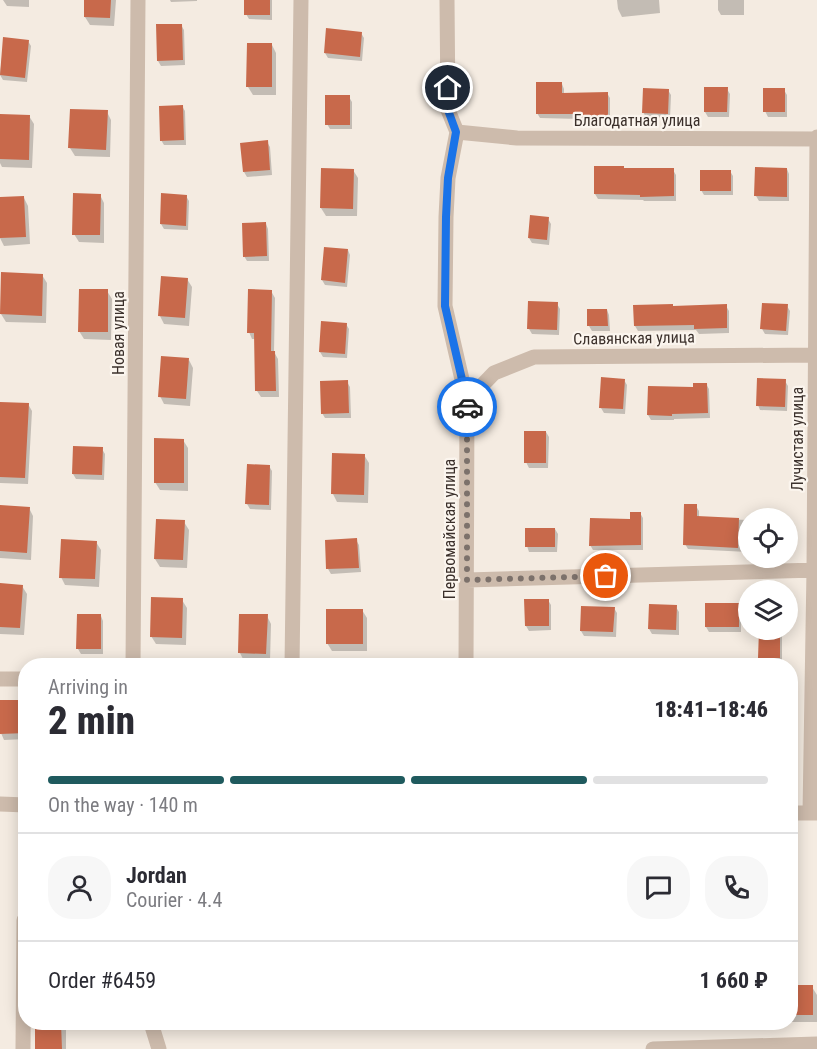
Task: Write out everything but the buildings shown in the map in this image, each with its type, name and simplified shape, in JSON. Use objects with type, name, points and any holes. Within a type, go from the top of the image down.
[{"type":"street","name":"Новая улица","points":[[133,658],[138,0]]},
{"type":"street","points":[[292,658],[301,0]]},
{"type":"street","name":"Первомайская улица","points":[[447,0],[448,110],[456,132],[448,178],[445,306],[467,401],[466,658]]},
{"type":"street","name":"Благодатная улица","points":[[456,132],[517,138],[817,138]]},
{"type":"street","name":"Лучистая улица","points":[[814,813],[817,138]]},
{"type":"street","name":"Славянская улица","points":[[467,401],[494,373],[534,357],[816,355]]},
{"type":"street","points":[[467,580],[816,570]]},
{"type":"street","points":[[0,679],[18,679]]},
{"type":"street","points":[[0,804],[18,805]]},
{"type":"street","points":[[798,813],[814,813]]},
{"type":"street","points":[[23,1030],[23,1049]]},
{"type":"street","points":[[154,1030],[159,1049]]},
{"type":"street","points":[[654,1049],[817,1044]]},
{"type":"way so far","points":[[467,407],[467,580],[606,576]]},
{"type":"route","points":[[448,88],[448,110],[456,132],[448,178],[445,306],[467,407]]}]
